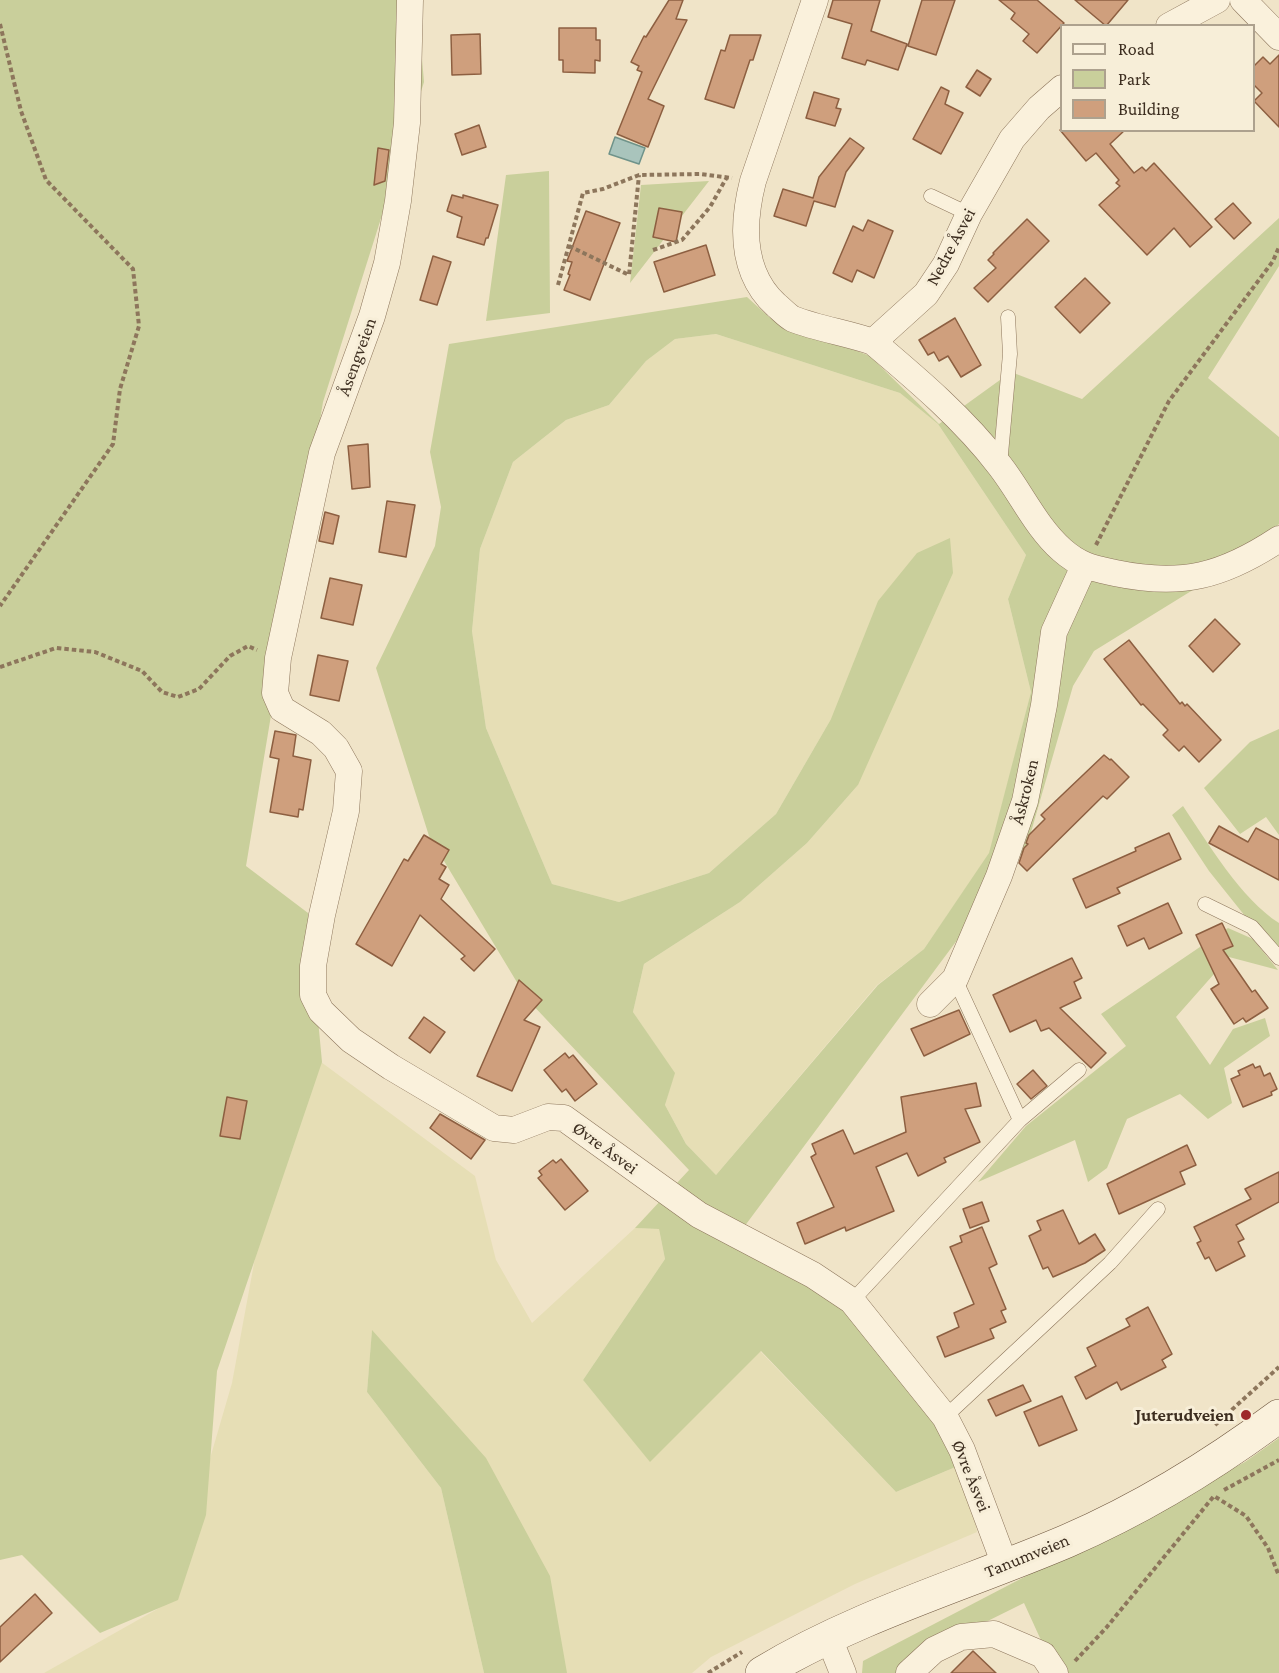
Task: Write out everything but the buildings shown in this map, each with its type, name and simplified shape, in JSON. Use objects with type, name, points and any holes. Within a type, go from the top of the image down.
[{"type":"main road","name":"Tanumveien","points":[[762,1673],[829,1638],[900,1606],[1088,1531],[1173,1488],[1279,1416]]},
{"type":"street","name":"Åsengveien","points":[[282,709],[275,693],[278,658],[322,453],[372,316],[387,263],[399,201],[407,123],[410,0]]},
{"type":"street","points":[[815,0],[753,181],[746,208],[745,236],[751,268],[765,295],[791,318],[873,342],[922,384],[959,420],[1000,465],[1051,539],[1084,566],[1140,578],[1192,578],[1235,564],[1279,539]]},
{"type":"street","points":[[1173,24],[1217,0]]},
{"type":"street","points":[[1243,0],[1279,36]]},
{"type":"street","name":"Nedre Åsvei","points":[[873,342],[926,294],[946,264],[969,214],[1012,139],[1060,89]]},
{"type":"street","name":"Åskroken","points":[[930,1004],[955,979],[999,876],[1025,801],[1044,705],[1054,632],[1084,566]]},
{"type":"street","name":"Øvre Åsvei","points":[[282,709],[321,733],[336,748],[349,771],[346,811],[322,915],[313,966],[313,995],[321,1011],[351,1040],[391,1068],[494,1128],[514,1130],[548,1117],[564,1119],[699,1215],[813,1275],[852,1301],[945,1417],[962,1450],[1005,1565]]},
{"type":"street","points":[[909,1673],[934,1650],[962,1637],[994,1634],[1043,1655],[1063,1669]]},
{"type":"street","points":[[829,1638],[843,1673]]},
{"type":"lane","points":[[931,196],[969,214]]},
{"type":"lane","points":[[1000,465],[1010,354],[1008,317]]},
{"type":"lane","points":[[1204,904],[1252,927],[1279,958]]},
{"type":"lane","points":[[955,979],[1020,1120]]},
{"type":"lane","points":[[852,1301],[1020,1120],[1080,1070]]},
{"type":"lane","points":[[945,1417],[1110,1263],[1158,1209]]},
{"type":"path","points":[[0,24],[21,111],[46,180],[133,269],[139,326],[120,389],[113,444],[0,606]]},
{"type":"path","points":[[558,285],[583,193],[603,189],[639,175],[700,174],[753,181]]},
{"type":"path","points":[[569,246],[629,275],[639,175]]},
{"type":"path","points":[[653,250],[682,240],[710,207],[727,177]]},
{"type":"path","points":[[1084,566],[1169,402],[1273,261],[1279,248]]},
{"type":"path","points":[[0,667],[56,648],[95,652],[142,671],[162,692],[178,697],[200,689],[230,656],[248,646],[278,658]]},
{"type":"path","points":[[1203,1502],[1279,1460]]},
{"type":"path","points":[[1214,1496],[1246,1516],[1268,1548],[1279,1576]]},
{"type":"path","points":[[1063,1669],[1120,1610],[1214,1496]]},
{"type":"shaded area","points":[[716,334],[900,393],[938,424],[1026,555],[1008,599],[1031,692],[990,853],[924,949],[877,985],[716,1175],[686,1144],[665,1105],[674,1073],[633,1012],[644,964],[740,902],[807,843],[858,785],[831,719],[776,814],[709,873],[619,902],[552,884],[486,728],[472,631],[480,549],[513,462],[566,420],[609,405],[646,361],[675,339]]},
{"type":"shaded area","points":[[321,1062],[475,1176],[496,1260],[532,1323],[635,1228],[659,1229],[665,1259],[583,1380],[650,1461],[760,1351],[896,1492],[965,1463],[977,1532],[855,1584],[711,1657],[692,1673],[567,1673],[372,1331],[367,1392],[441,1488],[484,1673],[44,1673],[168,1603],[232,1383],[262,1220]]},
{"type":"green space","points":[[0,0],[417,0],[424,82],[323,402],[246,866],[308,913],[322,1062],[217,1371],[206,1515],[178,1600],[100,1633],[22,1555],[0,1560]]},
{"type":"green space","points":[[549,171],[550,313],[486,321],[506,175]]},
{"type":"green space","points":[[709,181],[630,283],[641,185]]},
{"type":"green space","points":[[1279,218],[1279,266],[1208,378],[1279,437],[1279,524],[1235,564],[1094,651],[1073,686],[1027,846],[744,1227],[847,1302],[965,1463],[896,1492],[761,1351],[650,1462],[583,1380],[665,1259],[659,1229],[635,1228],[689,1170],[527,999],[429,836],[376,668],[435,546],[441,507],[430,452],[449,344],[747,297],[769,317],[870,356],[939,424],[1011,372],[1082,399]],"holes":[[[716,334],[900,393],[938,424],[1026,555],[1008,599],[1031,692],[989,853],[924,949],[878,985],[716,1175],[686,1144],[665,1105],[675,1073],[633,1012],[644,964],[740,902],[807,843],[858,785],[953,573],[950,538],[917,553],[878,601],[831,719],[776,814],[709,873],[619,902],[552,884],[486,728],[472,631],[480,549],[513,462],[566,420],[609,405],[646,361],[675,339]]]},
{"type":"green space","points":[[1279,729],[1279,835],[1266,817],[1240,834],[1204,788],[1250,742]]},
{"type":"green space","points":[[1183,806],[1214,853],[1251,900],[1279,923],[1279,949],[1245,916],[1209,871],[1172,815]]},
{"type":"green space","points":[[1228,928],[1253,939],[1278,970],[1229,957],[1176,1017],[1210,1065],[1233,1029],[1265,1018],[1270,1036],[1224,1068],[1232,1103],[1208,1119],[1180,1094],[1127,1119],[1107,1168],[1088,1182],[1075,1140],[978,1182],[1026,1126],[1126,1046],[1101,1014]]},
{"type":"green space","points":[[372,1330],[486,1458],[550,1576],[567,1673],[484,1673],[441,1488],[367,1392]]},
{"type":"green space","points":[[1279,1438],[1279,1673],[1056,1673],[1024,1603],[907,1661],[896,1673],[862,1673],[863,1661],[1245,1462]]},
{"type":"water","points":[[615,137],[645,148],[639,164],[609,154]]},
{"type":"place","name":"Juterudveien","points":[[1246,1415]]}]
